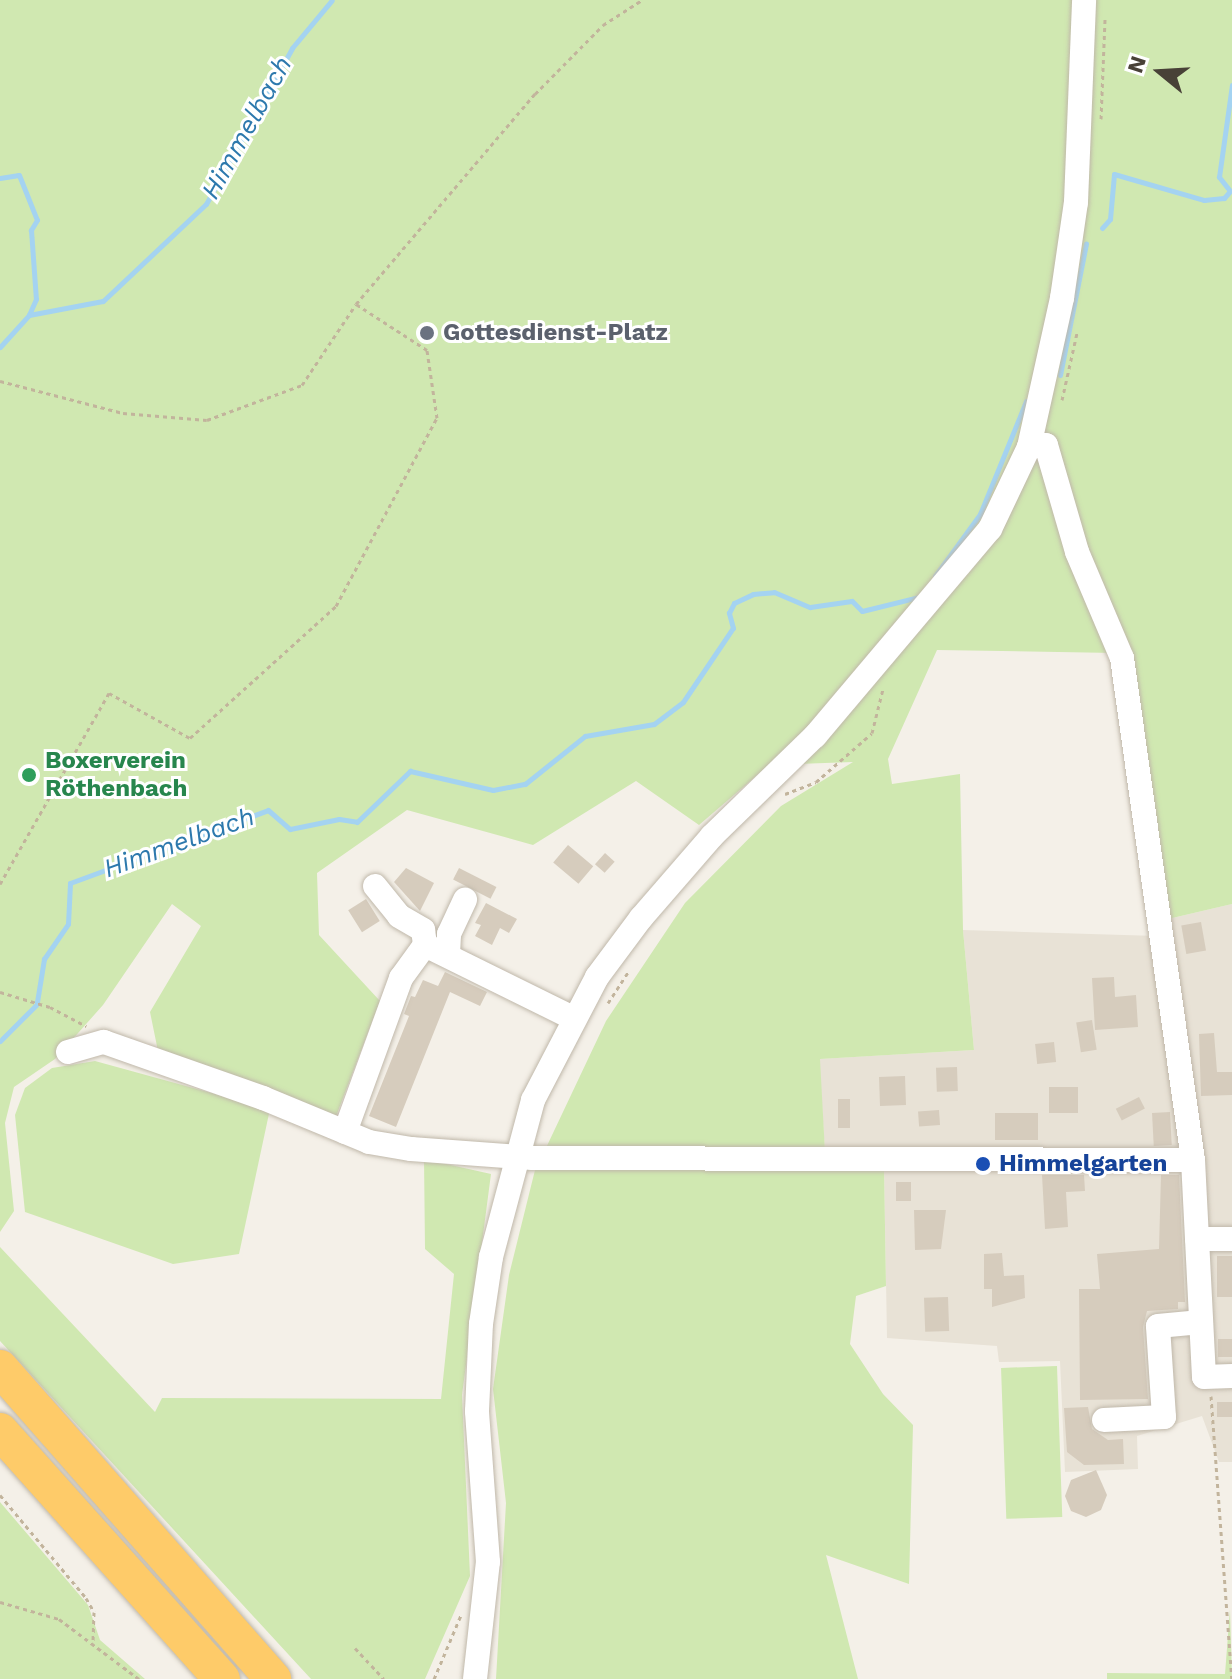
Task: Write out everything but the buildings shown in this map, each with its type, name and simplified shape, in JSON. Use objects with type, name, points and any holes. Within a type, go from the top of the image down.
[{"type":"highway","points":[[0,1368],[273,1679]]},
{"type":"highway","points":[[0,1431],[222,1679]]},
{"type":"street","points":[[475,1679],[488,1562],[477,1411],[481,1324],[491,1257],[533,1100],[573,1018],[619,945],[673,880],[815,736],[939,595],[990,529],[1038,446],[1076,202],[1084,0]]},
{"type":"street","points":[[1038,446],[1077,552],[1122,658],[1193,1160],[1204,1377],[1232,1376]]},
{"type":"street","points":[[345,1132],[401,978],[425,945],[423,930],[399,916],[375,886]]},
{"type":"street","points":[[448,954],[449,934],[465,900]]},
{"type":"street","points":[[425,945],[573,1018]]},
{"type":"street","points":[[68,1052],[104,1042],[345,1132],[411,1149],[516,1157],[1193,1160]]},
{"type":"street","points":[[1197,1239],[1232,1239]]},
{"type":"street","points":[[1104,1420],[1164,1417],[1158,1326],[1201,1322]]},
{"type":"path","points":[[0,381],[123,413],[207,420],[302,385],[356,304],[535,94],[603,25],[642,0]]},
{"type":"path","points":[[1101,123],[1105,14]]},
{"type":"path","points":[[0,884],[109,693],[190,738],[336,606],[437,418],[427,350],[356,304]]},
{"type":"path","points":[[1038,446],[1062,400],[1078,322]]},
{"type":"path","points":[[780,795],[816,782],[872,733],[887,675]]},
{"type":"path","points":[[605,1007],[633,966]]},
{"type":"path","points":[[0,992],[77,1018],[104,1042]]},
{"type":"path","points":[[1204,1377],[1213,1401],[1232,1679]]},
{"type":"path","points":[[0,1495],[86,1598],[94,1612],[93,1641]]},
{"type":"path","points":[[0,1602],[59,1619],[93,1641],[139,1679]]},
{"type":"path","points":[[434,1679],[464,1607]]},
{"type":"path","points":[[355,1648],[384,1679]]},
{"type":"shaded area","points":[[1232,904],[1232,1462],[1219,1462],[1202,1416],[1137,1436],[1138,1469],[1065,1472],[1060,1361],[999,1362],[997,1346],[887,1338],[884,1166],[825,1152],[819,1059],[974,1050],[963,930],[1157,936],[1168,919]]},
{"type":"green space","points":[[0,0],[1232,0],[1232,904],[1168,919],[1115,653],[937,650],[888,759],[892,784],[960,774],[963,930],[974,1050],[820,1059],[825,1152],[545,1150],[606,1021],[685,903],[781,806],[853,762],[769,765],[699,825],[636,781],[533,845],[407,810],[317,873],[319,935],[380,1001],[335,1119],[159,1056],[150,1012],[201,926],[172,904],[103,1005],[55,1059],[14,1087],[5,1123],[14,1211],[0,1232]]},
{"type":"green space","points":[[95,1061],[270,1109],[239,1254],[173,1264],[25,1212],[15,1115],[25,1088],[52,1068]]},
{"type":"green space","points":[[424,1159],[491,1174],[462,1395],[470,1576],[425,1679],[311,1679],[0,1341],[0,1247],[155,1412],[162,1398],[441,1399],[454,1274],[425,1249]]},
{"type":"green space","points":[[884,1166],[886,1286],[856,1296],[850,1344],[883,1394],[913,1425],[909,1584],[826,1555],[858,1679],[496,1679],[506,1503],[493,1389],[509,1275],[535,1170]]},
{"type":"green space","points":[[1057,1366],[1062,1517],[1006,1519],[1001,1368]]},
{"type":"green space","points":[[0,1502],[88,1605],[100,1640],[145,1679],[0,1679]]},
{"type":"green space","points":[[1230,1609],[1232,1679],[1107,1679],[1107,1673],[1225,1674]]},
{"type":"waterway","name":"Himmelbach","points":[[0,347],[29,315],[103,301],[206,204],[292,48],[332,0]]},
{"type":"waterway","name":"Himmelbach","points":[[1102,228],[1110,219],[1114,174],[1204,200],[1224,198],[1230,191],[1219,177],[1232,85]]},
{"type":"waterway","points":[[0,178],[19,175],[37,220],[31,230],[36,299],[29,315]]},
{"type":"waterway","name":"Himmelbach","points":[[1060,375],[1086,244]]},
{"type":"waterway","name":"Himmelbach","points":[[935,576],[980,514],[1026,401]]},
{"type":"waterway","name":"Himmelbach","points":[[37,1002],[44,959],[68,924],[70,883],[268,810],[290,829],[339,819],[357,822],[410,771],[493,790],[525,784],[585,736],[654,724],[683,702],[733,628],[729,613],[734,603],[753,594],[774,592],[810,607],[852,601],[862,611],[919,597]]},
{"type":"waterway","name":"Himmelbach","points":[[0,1041],[36,1005]]},
{"type":"place","name":"Gottesdienst-Platz","points":[[427,333]]},
{"type":"place","name":"Boxerverein Röthenbach","points":[[29,775]]},
{"type":"place","name":"Himmelgarten","points":[[983,1164]]}]
